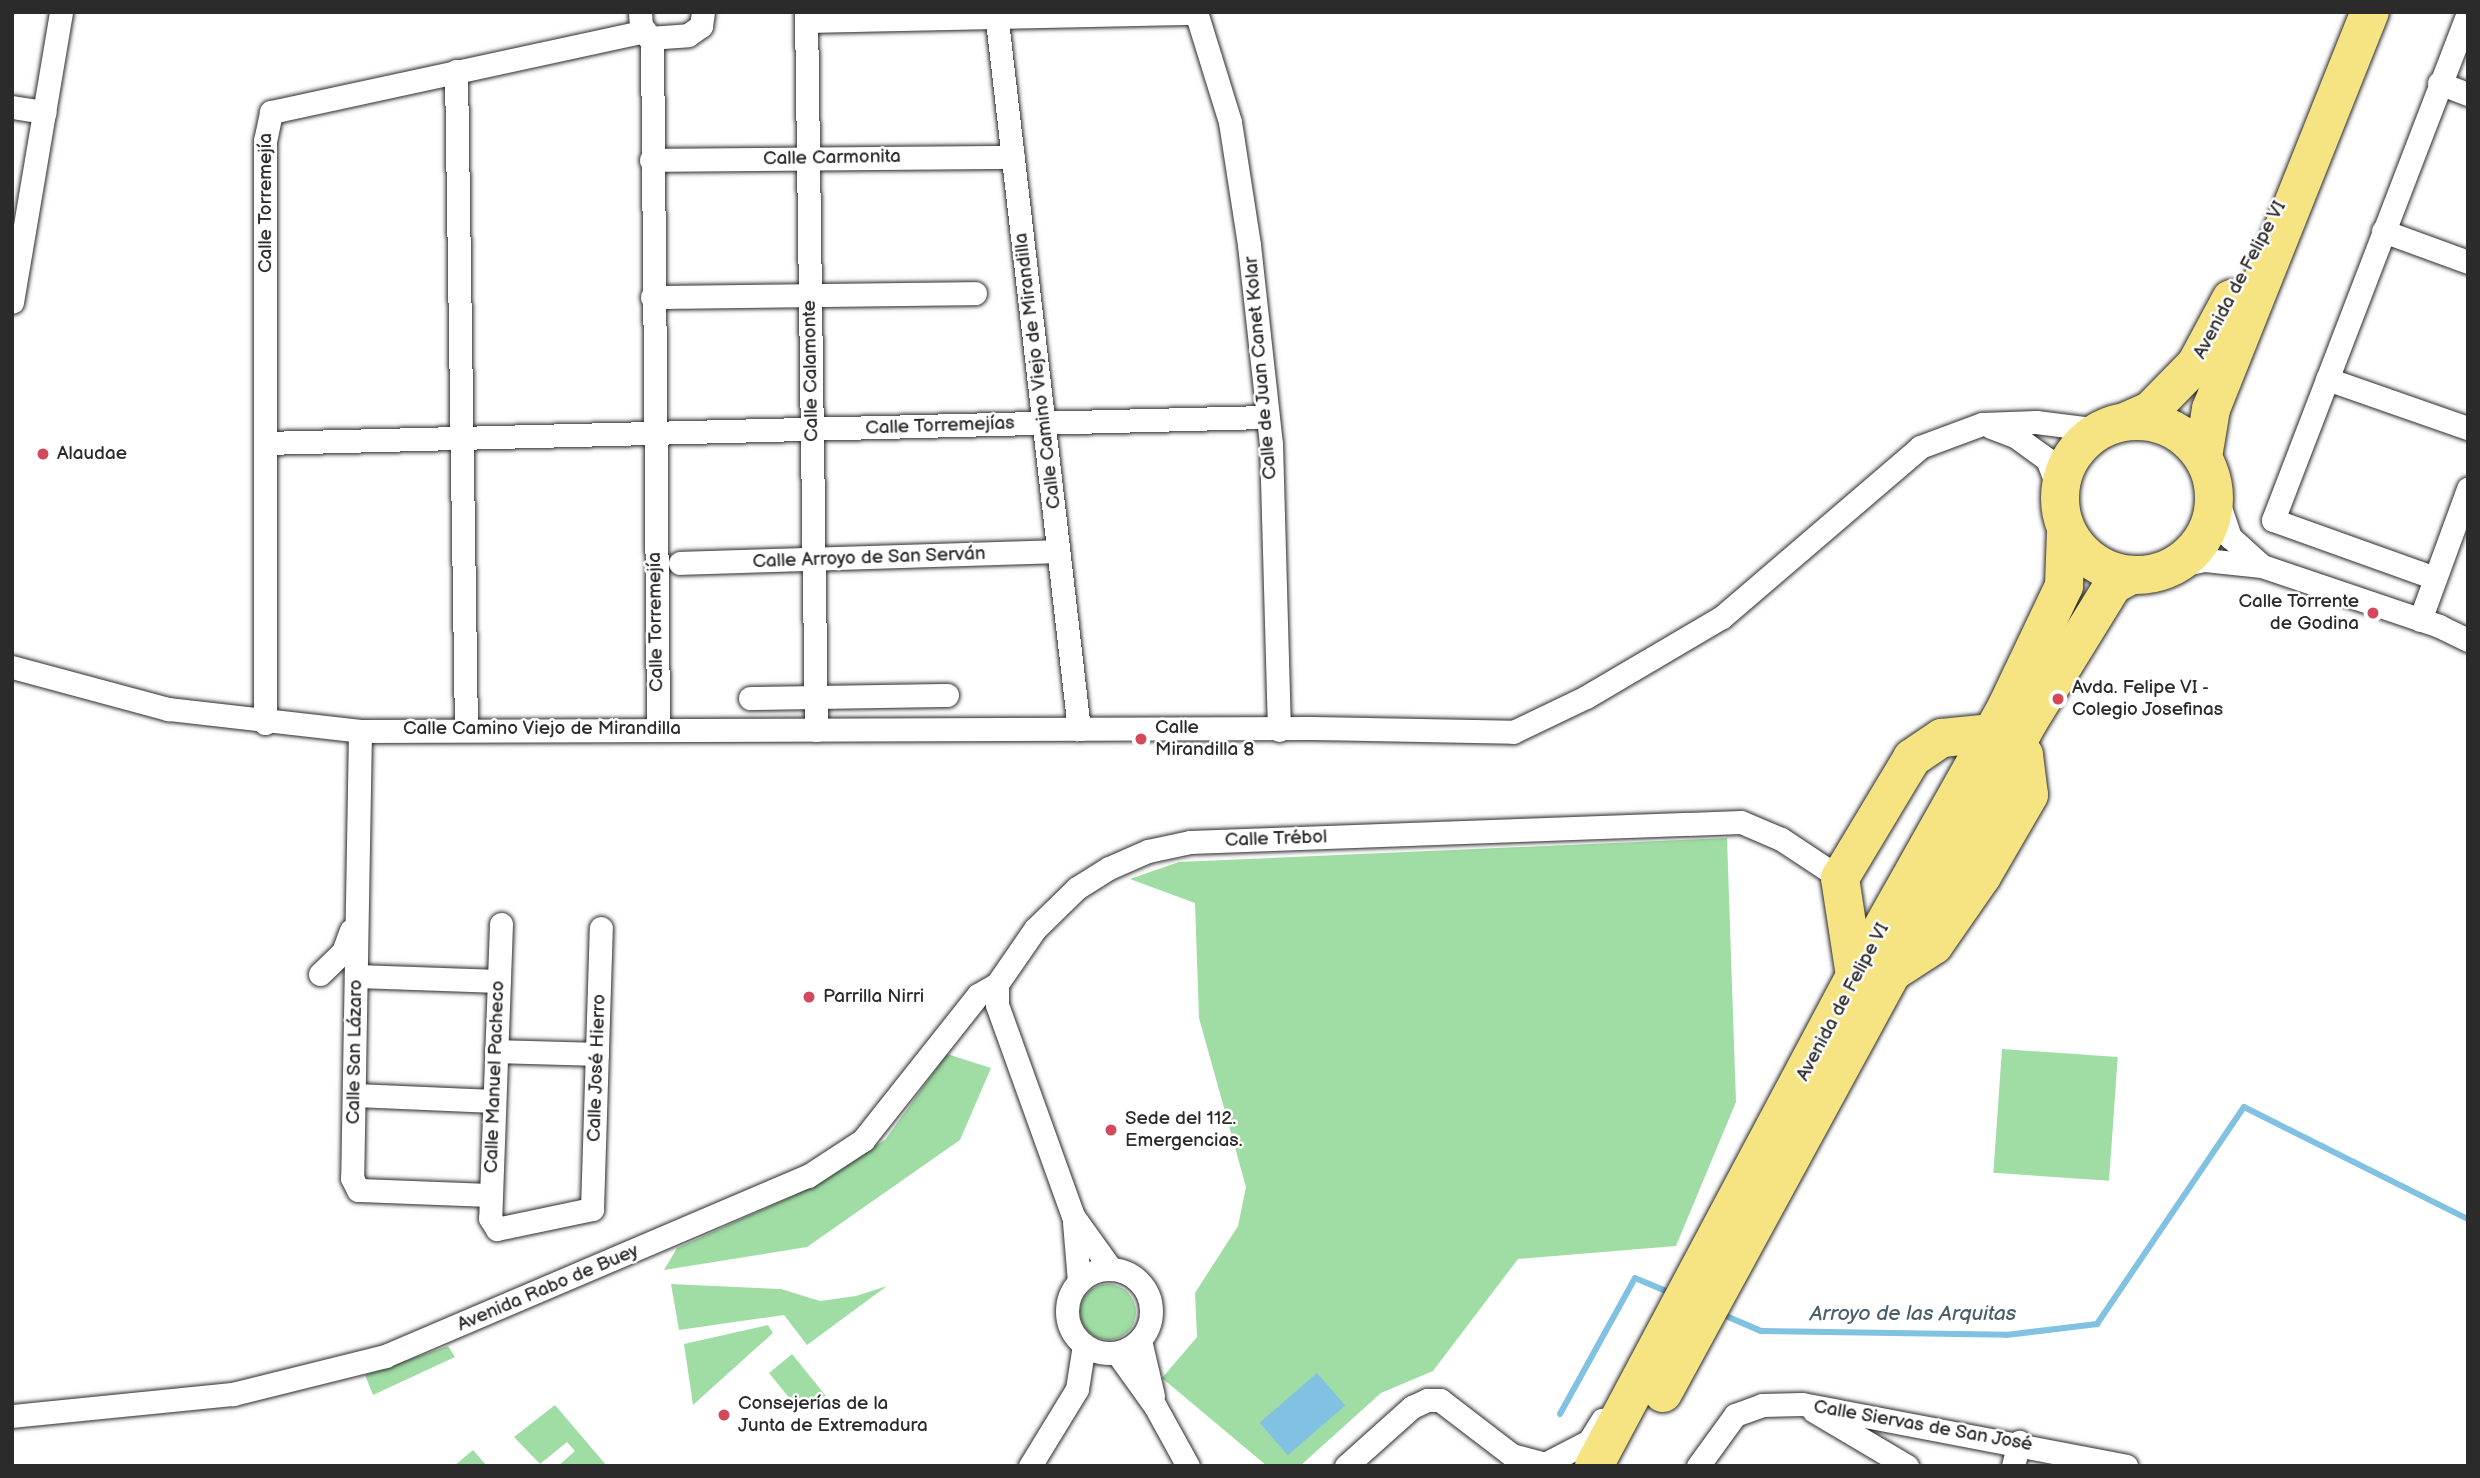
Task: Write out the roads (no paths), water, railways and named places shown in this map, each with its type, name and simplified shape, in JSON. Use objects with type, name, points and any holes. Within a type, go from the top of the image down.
[{"type":"highway","name":"Avenida de Felipe VI","points":[[2208,473],[2210,409],[2325,117],[2370,12]]},
{"type":"highway","name":"Avenida de Felipe VI","points":[[2114,425],[2151,410],[2196,364],[2325,117]]},
{"type":"highway","points":[[2163,424],[2179,432],[2208,473],[2211,521],[2196,548],[2171,568],[2131,575],[2104,569],[2082,553],[2066,531],[2059,490],[2072,455],[2114,425],[2163,424]]},
{"type":"highway","name":"Avenida de Felipe VI","points":[[1594,1466],[1697,1296],[2004,739],[2064,586],[2066,531]]},
{"type":"highway","name":"Avenida de Felipe VI","points":[[1873,974],[1886,922],[2004,739],[2113,585],[2131,575]]},
{"type":"highway","points":[[1873,974],[1840,878],[1912,758],[1942,738],[2004,739]]},
{"type":"highway","points":[[1840,878],[1886,922]]},
{"type":"highway","name":"Avenida de Felipe VI","points":[[1623,1466],[1697,1296]]},
{"type":"street","points":[[12,302],[61,12]]},
{"type":"street","points":[[646,27],[688,35],[701,26],[702,12]]},
{"type":"street","points":[[806,17],[1196,13]]},
{"type":"street","name":"Calle de Juan Canet Kolar","points":[[1196,13],[1230,122],[1250,245],[1267,416],[1279,730]]},
{"type":"street","points":[[2435,578],[2273,520],[2468,13]]},
{"type":"street","name":"Calle Camino Viejo de Mirandilla","points":[[997,15],[1079,729]]},
{"type":"street","name":"Calle Calamonte","points":[[806,17],[816,730]]},
{"type":"street","name":"Calle Torremejía","points":[[265,723],[265,141],[271,112],[646,27],[651,160],[658,727]]},
{"type":"street","points":[[456,71],[466,729]]},
{"type":"street","points":[[2439,83],[2468,94]]},
{"type":"street","points":[[12,107],[45,112]]},
{"type":"street","name":"Calle Carmonita","points":[[651,160],[1013,157]]},
{"type":"street","points":[[2383,231],[2468,262]]},
{"type":"street","points":[[652,297],[975,293]]},
{"type":"street","points":[[2326,379],[2468,428]]},
{"type":"street","name":"Calle Torremejías","points":[[654,433],[1267,416]]},
{"type":"street","points":[[1982,424],[2036,422],[2114,425]]},
{"type":"street","points":[[1982,424],[2015,436],[2047,459],[2059,490]]},
{"type":"street","name":"Calle Camino Viejo de Mirandilla","points":[[12,667],[168,709],[265,723],[360,731],[658,727],[1513,732],[1586,697],[1722,617],[1920,447],[1982,424]]},
{"type":"street","points":[[265,443],[654,433]]},
{"type":"street","points":[[2208,473],[2230,537],[2262,566]]},
{"type":"street","points":[[2420,620],[2468,489]]},
{"type":"street","name":"Calle Arroyo de San Serván","points":[[680,563],[1058,551]]},
{"type":"street","points":[[2171,568],[2205,560],[2262,566],[2420,620],[2468,640]]},
{"type":"street","points":[[750,698],[947,695]]},
{"type":"street","name":"Calle San Lázaro","points":[[360,731],[352,1178],[358,1190],[491,1195]]},
{"type":"street","name":"Calle Trébol","points":[[997,984],[1035,929],[1077,888],[1148,851],[1189,842],[1741,822],[1781,839],[1840,878]]},
{"type":"street","name":"Calle San Lázaro","points":[[320,974],[343,952],[356,913]]},
{"type":"street","name":"Calle Manuel Pacheco","points":[[498,1228],[491,1218],[491,1195],[501,924]]},
{"type":"street","name":"Calle José Hierro","points":[[498,1228],[592,1209],[601,928]]},
{"type":"street","points":[[357,976],[499,981]]},
{"type":"street","points":[[997,984],[997,1005],[1073,1216],[1079,1282]]},
{"type":"street","name":"Avenida Rabo de Buey","points":[[12,1416],[233,1394],[385,1356],[796,1182],[839,1159],[863,1140],[978,995],[997,984]]},
{"type":"street","points":[[496,1051],[597,1054]]},
{"type":"street","points":[[355,1095],[494,1101]]},
{"type":"street","points":[[1030,1466],[1077,1389],[1112,1353],[1140,1340],[1151,1318],[1148,1294],[1135,1278],[1111,1269],[1073,1216]]},
{"type":"street","points":[[1077,1389],[1084,1345],[1068,1317],[1072,1292],[1079,1282],[1111,1269]]},
{"type":"street","points":[[1346,1466],[1412,1407],[1427,1400],[1440,1400],[1512,1455],[1545,1464],[1565,1457],[1589,1441],[1655,1326],[1697,1296]]},
{"type":"street","points":[[1140,1340],[1155,1406]]},
{"type":"street","points":[[1084,1345],[1112,1353],[1155,1406],[1188,1466]]},
{"type":"street","points":[[1698,1466],[1735,1415],[1762,1405],[1802,1404],[1907,1466]]},
{"type":"street","name":"Calle Siervas de San José","points":[[1802,1404],[2019,1442],[2126,1466]]},
{"type":"street","points":[[2013,1466],[2019,1442]]},
{"type":"water","points":[[1317,1373],[1345,1405],[1288,1455],[1260,1423]]},
{"type":"waterway","name":"Arroyo de las Arquitas","points":[[1719,1313],[1761,1331],[2006,1335],[2097,1324],[2244,1107],[2468,1219]]},
{"type":"waterway","name":"Arroyo de las Arquitas","points":[[1560,1414],[1635,1278],[1673,1294]]},
{"type":"place","name":"Alaudae","points":[[43,454]]},
{"type":"place","name":"Calle Torrente de Godina","points":[[2373,613]]},
{"type":"place","name":"Avda. Felipe VI - Colegio Josefinas","points":[[2058,699]]},
{"type":"place","name":"Calle Mirandilla 8","points":[[1141,739]]},
{"type":"place","name":"Parrilla Nirri","points":[[809,997]]},
{"type":"place","name":"Sede del 112. Emergencias.","points":[[1111,1130]]},
{"type":"place","name":"Consejerías de la Junta de Extremadura","points":[[724,1415]]}]
